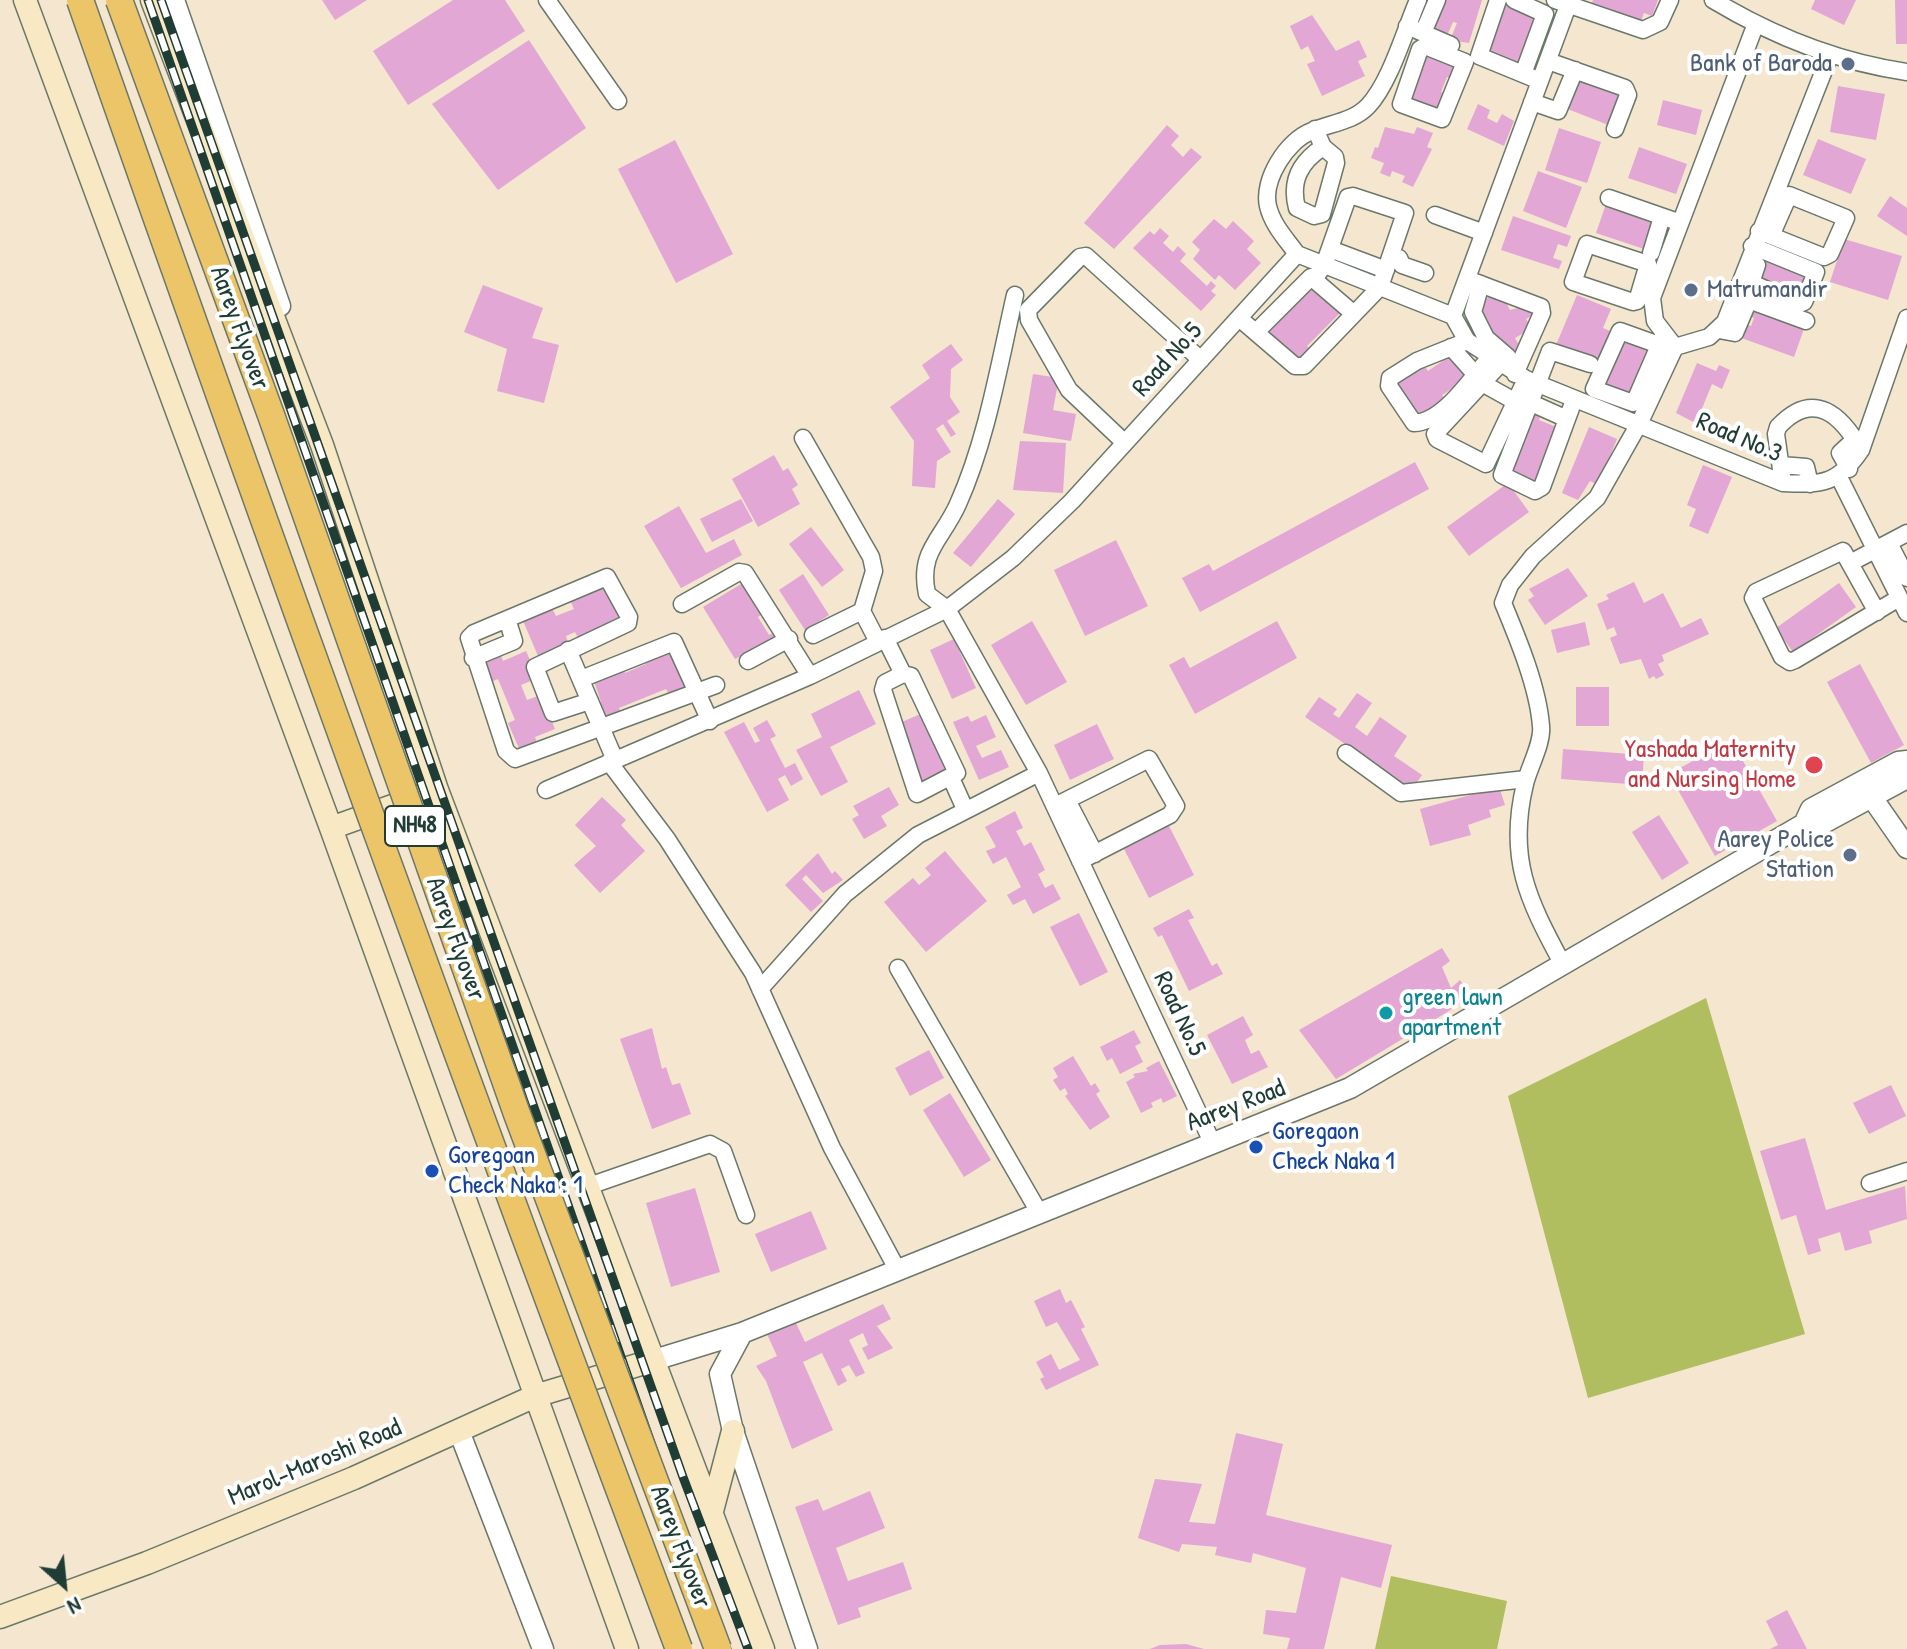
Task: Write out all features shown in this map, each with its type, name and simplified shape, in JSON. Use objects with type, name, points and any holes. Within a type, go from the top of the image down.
[{"type":"highway","name":"Aarey Flyover","points":[[80,0],[206,360],[495,1161],[679,1649]]},
{"type":"highway","name":"Aarey Flyover","points":[[119,0],[271,415],[517,1114],[718,1649]]},
{"type":"main road","points":[[25,0],[331,828],[627,1649]]},
{"type":"main road","points":[[152,0],[322,445],[437,790],[651,1361],[712,1511],[763,1649]]},
{"type":"main road","points":[[331,828],[437,790]]},
{"type":"main road","name":"Marol-Maroshi Road","points":[[0,1617],[147,1563],[535,1396],[651,1361]]},
{"type":"main road","points":[[712,1511],[733,1431]]},
{"type":"street","points":[[174,0],[280,306],[280,338]]},
{"type":"street","points":[[547,0],[618,101]]},
{"type":"street","points":[[1415,29],[1418,0]]},
{"type":"street","points":[[1437,0],[1396,51],[1368,106],[1356,115],[1301,135],[1282,157],[1269,183],[1267,204],[1274,222],[1297,254],[1453,316],[1477,351],[1555,392],[1633,403],[1666,342]]},
{"type":"street","points":[[1415,29],[1468,50],[1492,0]]},
{"type":"street","points":[[1498,0],[1477,53],[1482,58],[1540,81]]},
{"type":"street","points":[[1514,0],[1545,14],[1523,74]]},
{"type":"street","points":[[1524,375],[1495,347],[1478,323],[1473,307],[1474,282],[1484,233],[1568,2],[1647,30],[1660,22],[1669,0]]},
{"type":"street","points":[[1713,0],[1755,26],[1830,55],[1907,72]]},
{"type":"street","points":[[1562,963],[1530,904],[1517,842],[1526,779],[1542,728],[1520,645],[1503,603],[1510,585],[1533,556],[1597,498],[1640,422],[1666,342],[1646,296],[1670,220],[1755,26]]},
{"type":"street","points":[[1535,45],[1575,70],[1628,91],[1615,129]]},
{"type":"street","points":[[1425,46],[1462,59],[1465,64],[1444,118],[1402,106],[1417,58],[1425,46]]},
{"type":"street","points":[[1396,51],[1417,58]]},
{"type":"street","points":[[1474,282],[1541,307],[1542,313],[1524,375],[1522,402],[1501,470],[1506,478],[1535,491],[1542,487],[1567,419],[1585,398],[1620,331],[1692,345],[1719,330],[1742,298],[1830,55]]},
{"type":"street","points":[[1532,102],[1558,111],[1575,70]]},
{"type":"street","points":[[1381,85],[1404,93]]},
{"type":"street","points":[[1315,129],[1323,147]]},
{"type":"street","points":[[1761,241],[1824,257],[1830,254],[1846,221],[1844,214],[1793,194],[1777,204]]},
{"type":"street","points":[[1256,332],[1323,264],[1350,196],[1402,211],[1405,221],[1405,267],[1401,295]]},
{"type":"street","points":[[1609,198],[1670,220]]},
{"type":"street","points":[[1435,215],[1484,233]]},
{"type":"street","points":[[1596,234],[1656,264]]},
{"type":"street","points":[[1646,296],[1633,302],[1575,282],[1572,277],[1584,247],[1589,244],[1656,264]]},
{"type":"street","name":"Road No.5","points":[[546,790],[810,676],[947,609],[1013,558],[1125,443],[1297,254]]},
{"type":"street","points":[[1125,443],[1069,390],[1029,320],[1028,310],[1080,257],[1086,256],[1201,360]]},
{"type":"street","points":[[1323,264],[1405,267]]},
{"type":"street","points":[[1323,264],[1354,314]]},
{"type":"street","points":[[1239,318],[1301,368],[1380,287],[1405,267]]},
{"type":"street","points":[[1453,316],[1474,282]]},
{"type":"street","name":"Road No.5","points":[[1015,295],[986,419],[972,462],[957,505],[929,551],[923,572],[927,594],[947,609],[1039,773],[1061,803],[1212,1142]]},
{"type":"street","points":[[1742,298],[1806,321]]},
{"type":"street","points":[[1877,612],[1847,553],[1838,551],[1756,592],[1755,605],[1782,657],[1790,662],[1877,612],[1905,610],[1882,547],[1844,473],[1907,320]]},
{"type":"street","points":[[1477,351],[1463,360],[1479,379],[1522,402],[1567,419]]},
{"type":"street","points":[[1477,351],[1479,379],[1435,434],[1437,439],[1486,464],[1522,402]]},
{"type":"street","points":[[1477,351],[1417,361],[1388,381],[1410,419],[1418,424],[1447,406],[1479,379]]},
{"type":"street","points":[[1524,375],[1550,351],[1590,364]]},
{"type":"street","points":[[1547,410],[1555,392]]},
{"type":"street","points":[[1585,398],[1640,422]]},
{"type":"street","points":[[1782,474],[1776,434],[1778,427],[1811,409],[1823,409],[1844,421],[1858,444]]},
{"type":"street","name":"Road No.3","points":[[1640,422],[1810,484],[1844,473]]},
{"type":"street","points":[[803,438],[871,557],[874,571],[862,611],[813,635]]},
{"type":"street","points":[[1852,562],[1907,533]]},
{"type":"street","points":[[1882,547],[1907,578]]},
{"type":"street","points":[[682,604],[739,572],[745,573],[810,676]]},
{"type":"street","points":[[590,701],[560,713],[550,710],[535,667],[628,623],[629,617],[607,577],[469,638],[473,658],[511,758],[521,758],[716,685]]},
{"type":"street","points":[[862,611],[903,674]]},
{"type":"street","points":[[473,658],[514,641],[507,619]]},
{"type":"street","points":[[748,661],[789,639]]},
{"type":"street","points":[[581,679],[674,642],[710,721]]},
{"type":"street","points":[[568,650],[612,761],[667,839],[760,989],[832,1148],[897,1269]]},
{"type":"street","points":[[903,674],[911,676],[957,776],[917,794],[913,791],[883,690],[885,683],[903,674]]},
{"type":"street","points":[[1346,753],[1401,793],[1526,779]]},
{"type":"street","points":[[1061,803],[1149,759],[1176,806],[1170,815],[1088,858]]},
{"type":"street","name":"Aarey Road","points":[[651,1361],[742,1333],[1350,1088],[1804,824],[1820,825],[1898,762],[1907,761]]},
{"type":"street","points":[[760,989],[845,894],[918,835],[1039,773]]},
{"type":"street","points":[[951,778],[965,809]]},
{"type":"street","name":"Aarey Road","points":[[1867,790],[1907,778]]},
{"type":"street","points":[[1867,790],[1907,848]]},
{"type":"street","points":[[898,968],[1040,1214]]},
{"type":"street","points":[[586,1187],[710,1144],[723,1151],[746,1215]]},
{"type":"street","points":[[1870,1183],[1907,1171]]},
{"type":"street","points":[[742,1333],[720,1374],[733,1431],[807,1649]]},
{"type":"street","points":[[459,1431],[543,1649]]},
{"type":"green space","points":[[1706,998],[1805,1334],[1588,1398],[1508,1096]]},
{"type":"green space","points":[[1391,1576],[1507,1601],[1497,1649],[1375,1649]]},
{"type":"building","points":[[322,0],[367,0],[335,20]]},
{"type":"building","points":[[453,0],[505,0],[525,31],[408,105],[373,51]]},
{"type":"building","points":[[1442,0],[1482,0],[1469,43],[1450,40],[1457,23],[1453,22],[1446,38],[1430,31]]},
{"type":"building","points":[[1505,0],[1540,15],[1519,70],[1482,55]]},
{"type":"building","points":[[1593,0],[1658,0],[1652,16],[1644,13],[1639,26],[1590,8]]},
{"type":"building","points":[[1815,0],[1856,0],[1844,25],[1811,9]]},
{"type":"building","points":[[1895,0],[1907,0],[1907,44],[1896,44]]},
{"type":"building","points":[[1312,15],[1336,51],[1359,40],[1367,57],[1358,61],[1365,76],[1322,96],[1307,64],[1315,61],[1308,46],[1301,50],[1290,26]]},
{"type":"building","points":[[529,40],[586,128],[498,190],[432,104]]},
{"type":"building","points":[[1427,49],[1459,61],[1452,79],[1447,77],[1441,92],[1449,95],[1441,115],[1406,104]]},
{"type":"building","points":[[1578,74],[1624,92],[1611,126],[1565,108]]},
{"type":"building","points":[[1838,86],[1885,94],[1876,140],[1830,132]]},
{"type":"building","points":[[1663,100],[1702,110],[1696,135],[1657,125]]},
{"type":"building","points":[[1478,104],[1490,110],[1487,118],[1497,123],[1502,114],[1514,121],[1504,146],[1467,129]]},
{"type":"building","points":[[1167,125],[1179,136],[1171,145],[1183,157],[1191,148],[1202,157],[1114,249],[1084,223]]},
{"type":"building","points":[[1385,127],[1414,134],[1417,127],[1433,133],[1427,147],[1432,149],[1413,187],[1402,182],[1405,176],[1392,171],[1390,177],[1380,173],[1384,163],[1371,158]]},
{"type":"building","points":[[1559,128],[1601,142],[1587,183],[1545,170]]},
{"type":"building","points":[[1818,139],[1866,159],[1851,194],[1803,175]]},
{"type":"building","points":[[675,140],[733,254],[676,283],[618,169]]},
{"type":"building","points":[[1639,147],[1687,164],[1676,194],[1628,178]]},
{"type":"building","points":[[1538,171],[1582,187],[1566,228],[1523,211]]},
{"type":"building","points":[[1890,196],[1907,208],[1907,236],[1877,216]]},
{"type":"building","points":[[1607,201],[1658,219],[1647,250],[1596,233]]},
{"type":"building","points":[[1513,216],[1571,236],[1567,247],[1558,244],[1553,258],[1562,261],[1559,269],[1501,250]]},
{"type":"building","points":[[1214,219],[1226,229],[1233,221],[1254,241],[1247,249],[1261,263],[1235,290],[1219,275],[1215,280],[1193,259],[1200,250],[1192,242]]},
{"type":"building","points":[[1160,228],[1169,236],[1163,243],[1173,252],[1178,246],[1186,254],[1180,261],[1207,286],[1211,281],[1216,286],[1211,291],[1216,295],[1201,311],[1133,248],[1150,231],[1154,235]]},
{"type":"building","points":[[1844,239],[1902,256],[1888,300],[1830,282]]},
{"type":"building","points":[[1766,254],[1814,274],[1802,303],[1754,282]]},
{"type":"building","points":[[1311,281],[1342,311],[1307,346],[1310,349],[1298,361],[1264,329]]},
{"type":"building","points":[[483,285],[543,308],[532,338],[559,345],[544,403],[497,391],[507,349],[464,332]]},
{"type":"building","points":[[1495,292],[1502,294],[1510,310],[1531,305],[1536,313],[1526,319],[1532,328],[1515,338],[1522,350],[1510,357],[1482,321],[1486,320],[1478,305]]},
{"type":"building","points":[[1577,295],[1611,309],[1603,328],[1610,331],[1597,363],[1556,345]]},
{"type":"building","points":[[1752,303],[1806,323],[1794,357],[1736,336],[1742,323],[1751,326],[1754,318],[1747,315]]},
{"type":"building","points":[[1621,333],[1653,345],[1631,400],[1599,388]]},
{"type":"building","points":[[951,344],[963,360],[951,369],[950,397],[960,412],[947,421],[956,434],[951,437],[943,424],[936,429],[951,452],[937,461],[935,488],[912,486],[914,441],[890,407],[930,378],[922,365]]},
{"type":"building","points":[[1450,356],[1456,365],[1460,363],[1470,377],[1442,395],[1447,402],[1418,421],[1392,381],[1422,362],[1428,371]]},
{"type":"building","points":[[1697,363],[1716,371],[1719,365],[1730,370],[1722,389],[1712,384],[1701,411],[1711,416],[1705,428],[1676,413]]},
{"type":"building","points":[[1033,374],[1059,378],[1053,410],[1076,414],[1071,441],[1023,433]]},
{"type":"building","points":[[1531,410],[1541,414],[1539,420],[1559,428],[1536,486],[1505,473]]},
{"type":"building","points":[[1589,427],[1617,439],[1598,485],[1590,481],[1578,500],[1562,493]]},
{"type":"building","points":[[1020,441],[1066,443],[1063,493],[1013,490]]},
{"type":"building","points":[[774,455],[783,471],[788,468],[798,485],[792,489],[800,504],[758,527],[732,479]]},
{"type":"building","points":[[1415,462],[1429,489],[1200,612],[1182,578],[1209,564],[1213,571]]},
{"type":"building","points":[[1703,465],[1732,477],[1708,534],[1689,526],[1696,509],[1687,505]]},
{"type":"building","points":[[1508,483],[1529,512],[1469,556],[1447,527]]},
{"type":"building","points":[[741,499],[753,521],[712,542],[700,519]]},
{"type":"building","points":[[998,499],[1015,514],[971,567],[953,553]]},
{"type":"building","points":[[679,506],[706,553],[734,539],[742,555],[681,588],[644,526]]},
{"type":"building","points":[[811,527],[844,570],[822,587],[789,544]]},
{"type":"building","points":[[1116,540],[1148,606],[1085,636],[1054,570]]},
{"type":"building","points":[[1568,568],[1588,596],[1545,625],[1528,600],[1534,596],[1529,589]]},
{"type":"building","points":[[803,574],[829,615],[805,630],[779,590]]},
{"type":"building","points":[[605,580],[623,619],[578,638],[575,632],[566,636],[568,643],[538,656],[521,616],[550,604],[556,616],[574,609],[568,596]]},
{"type":"building","points":[[746,581],[765,612],[758,617],[769,635],[773,633],[777,638],[735,659],[703,607]]},
{"type":"building","points":[[1634,582],[1644,603],[1663,593],[1681,628],[1701,618],[1709,634],[1662,655],[1664,661],[1658,664],[1664,675],[1656,679],[1654,676],[1649,679],[1641,659],[1620,664],[1610,638],[1617,635],[1614,627],[1607,630],[1597,604],[1609,599],[1606,595]]},
{"type":"building","points":[[1839,583],[1856,607],[1793,652],[1776,628]]},
{"type":"building","points":[[1032,621],[1067,682],[1026,705],[991,645]]},
{"type":"building","points":[[1277,621],[1297,658],[1195,714],[1169,665],[1184,657],[1190,668]]},
{"type":"building","points":[[1585,622],[1590,645],[1557,653],[1551,630]]},
{"type":"building","points":[[954,639],[976,688],[952,699],[930,650]]},
{"type":"building","points":[[671,648],[693,687],[670,696],[666,689],[619,708],[621,712],[601,720],[594,705],[601,702],[593,678],[623,667],[625,673],[646,664],[644,659]]},
{"type":"building","points":[[499,650],[503,661],[526,651],[538,678],[521,685],[527,700],[541,695],[555,729],[535,737],[538,746],[521,753],[508,723],[515,720],[498,679],[491,682],[481,658]]},
{"type":"building","points":[[1860,664],[1904,745],[1871,763],[1827,682]]},
{"type":"building","points":[[1576,687],[1609,687],[1609,726],[1576,726]]},
{"type":"building","points":[[859,690],[876,724],[830,747],[848,782],[821,796],[796,750],[822,737],[811,714]]},
{"type":"building","points":[[1357,693],[1372,703],[1355,727],[1367,736],[1380,717],[1407,736],[1394,756],[1422,775],[1412,789],[1305,717],[1319,697],[1337,709],[1333,714],[1339,718]]},
{"type":"building","points":[[923,713],[952,772],[918,788],[897,724]]},
{"type":"building","points":[[986,715],[996,737],[976,746],[982,758],[1001,750],[1009,767],[979,780],[953,722],[968,716],[971,722]]},
{"type":"building","points":[[767,720],[776,736],[770,739],[785,768],[795,763],[803,779],[791,786],[785,775],[778,779],[789,800],[767,812],[724,732],[744,722],[755,743],[760,741],[753,728]]},
{"type":"building","points":[[1097,724],[1114,759],[1070,780],[1054,745]]},
{"type":"building","points":[[1731,740],[1777,821],[1715,856],[1669,774]]},
{"type":"building","points":[[1563,749],[1644,755],[1642,785],[1561,779]]},
{"type":"building","points":[[889,787],[899,805],[881,816],[887,826],[864,839],[852,819],[859,815],[853,806]]},
{"type":"building","points":[[1499,787],[1505,805],[1489,810],[1491,817],[1468,825],[1471,835],[1430,846],[1420,809]]},
{"type":"building","points":[[602,797],[626,820],[621,825],[645,851],[600,893],[574,865],[596,846],[575,825]]},
{"type":"building","points":[[1015,811],[1023,828],[1016,831],[1024,846],[1031,842],[1045,870],[1038,874],[1045,888],[1053,884],[1061,899],[1033,914],[1025,899],[1013,905],[1007,895],[1021,887],[1006,857],[993,864],[986,851],[996,847],[985,827]]},
{"type":"building","points":[[1659,815],[1689,863],[1662,880],[1632,832]]},
{"type":"building","points":[[1169,826],[1194,875],[1149,898],[1124,849]]},
{"type":"building","points":[[945,851],[987,901],[926,952],[884,902],[913,878],[919,885],[931,875],[925,868]]},
{"type":"building","points":[[818,853],[832,874],[835,871],[843,880],[823,893],[806,875],[802,879],[823,901],[811,912],[785,885]]},
{"type":"building","points":[[1189,909],[1194,918],[1188,920],[1212,966],[1217,963],[1223,974],[1189,991],[1162,935],[1158,937],[1153,928]]},
{"type":"building","points":[[1079,913],[1108,972],[1080,986],[1050,927]]},
{"type":"building","name":"green lawn apartment","points":[[1442,948],[1450,961],[1442,967],[1451,988],[1460,980],[1472,997],[1336,1079],[1299,1030]]},
{"type":"building","points":[[1243,1016],[1253,1035],[1245,1040],[1251,1054],[1259,1050],[1268,1067],[1232,1084],[1207,1035]]},
{"type":"building","points":[[652,1028],[662,1069],[666,1067],[672,1085],[680,1083],[691,1114],[652,1129],[620,1039]]},
{"type":"building","points":[[1134,1030],[1141,1043],[1135,1046],[1143,1062],[1120,1074],[1112,1058],[1107,1061],[1100,1047]]},
{"type":"building","points":[[929,1050],[944,1078],[910,1096],[895,1068]]},
{"type":"building","points":[[1073,1056],[1091,1086],[1095,1083],[1100,1091],[1096,1094],[1110,1117],[1090,1130],[1065,1096],[1068,1094],[1065,1088],[1060,1091],[1053,1080],[1058,1077],[1053,1068]]},
{"type":"building","points":[[1159,1061],[1177,1096],[1163,1103],[1161,1098],[1141,1113],[1126,1082],[1135,1077],[1133,1074],[1148,1071],[1146,1068]]},
{"type":"building","points":[[1891,1085],[1906,1116],[1869,1134],[1853,1103]]},
{"type":"building","points":[[950,1093],[991,1160],[964,1177],[923,1110]]},
{"type":"building","points":[[1805,1138],[1826,1210],[1905,1186],[1907,1219],[1869,1231],[1872,1243],[1845,1251],[1840,1232],[1818,1239],[1821,1251],[1808,1255],[1796,1215],[1781,1220],[1760,1151]]},
{"type":"building","points":[[695,1188],[720,1272],[671,1287],[646,1203]]},
{"type":"building","points":[[811,1211],[827,1249],[771,1272],[755,1234]]},
{"type":"building","points":[[1060,1289],[1066,1303],[1071,1300],[1085,1327],[1081,1329],[1099,1365],[1046,1390],[1040,1379],[1044,1377],[1036,1362],[1051,1354],[1059,1370],[1080,1360],[1057,1322],[1046,1327],[1034,1301]]},
{"type":"building","points":[[883,1304],[891,1319],[877,1326],[893,1348],[868,1360],[862,1348],[868,1345],[863,1333],[849,1340],[865,1373],[856,1377],[849,1365],[841,1369],[847,1381],[838,1386],[822,1353],[803,1362],[833,1430],[792,1449],[766,1381],[756,1366],[777,1356],[767,1334],[795,1321],[805,1342]]},
{"type":"building","points":[[1236,1433],[1283,1444],[1266,1515],[1392,1545],[1381,1588],[1341,1577],[1324,1649],[1287,1649],[1290,1638],[1263,1634],[1266,1610],[1296,1613],[1306,1568],[1253,1553],[1251,1563],[1215,1555],[1217,1547],[1182,1544],[1179,1552],[1138,1538],[1155,1479],[1202,1484],[1189,1522],[1215,1524]]},
{"type":"building","points":[[870,1491],[885,1528],[836,1548],[848,1581],[903,1562],[912,1589],[858,1608],[861,1617],[838,1625],[795,1507],[818,1499],[823,1511]]},
{"type":"building","points":[[1787,1610],[1807,1649],[1770,1649],[1778,1645],[1766,1621]]},
{"type":"building","points":[[1186,1644],[1204,1649],[1150,1649],[1160,1645]]},
{"type":"railway","points":[[148,0],[665,1483],[727,1649]]},
{"type":"railway","points":[[161,0],[683,1477],[748,1649]]},
{"type":"place","name":"Bank of Baroda","points":[[1848,64]]},
{"type":"place","name":"Matrumandir","points":[[1691,290]]},
{"type":"place","name":"Yashada Maternity and Nursing Home","points":[[1814,765]]},
{"type":"place","name":"Aarey Police Station","points":[[1850,855]]},
{"type":"place","name":"green lawn apartment","points":[[1386,1013]]},
{"type":"place","name":"Goregaon Check Naka 1","points":[[1256,1147]]},
{"type":"place","name":"Goregoan Check Naka : 1","points":[[432,1171]]}]
